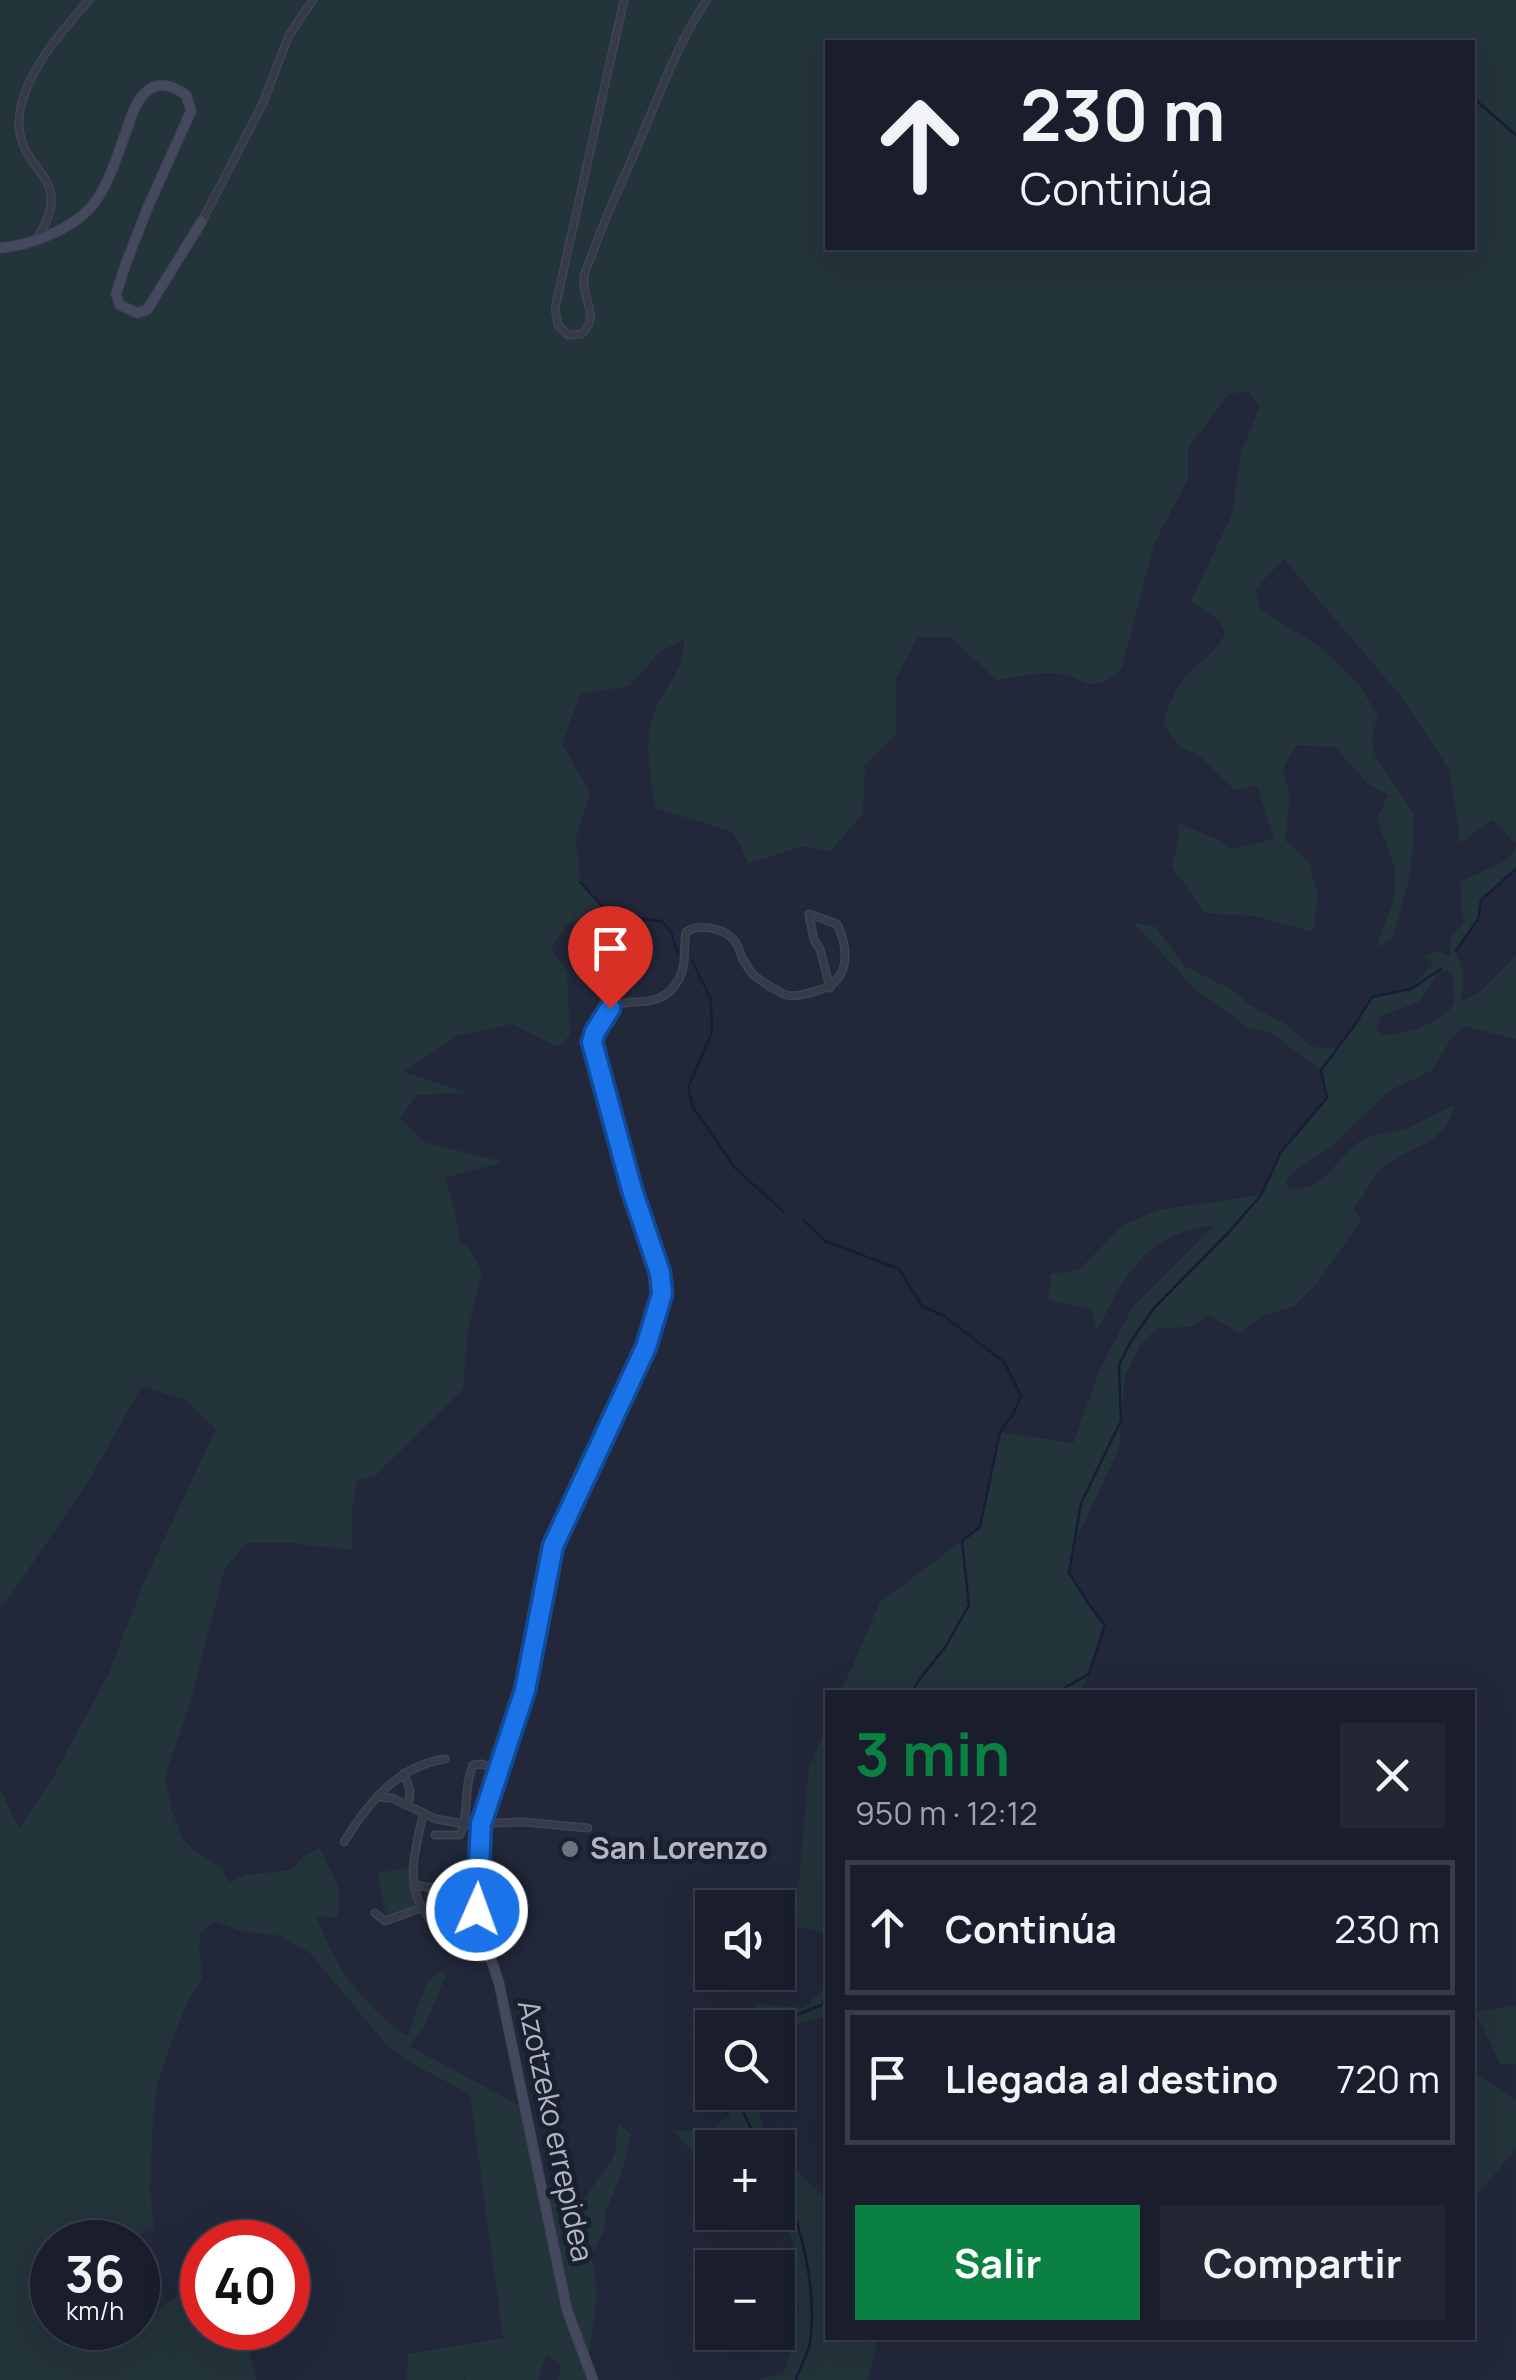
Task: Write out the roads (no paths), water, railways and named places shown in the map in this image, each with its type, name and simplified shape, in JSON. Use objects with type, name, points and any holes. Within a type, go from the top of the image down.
[{"type":"street","points":[[38,237],[51,215],[52,197],[20,132],[20,106],[26,83],[89,0]]},
{"type":"street","points":[[0,248],[23,245],[68,226],[90,208],[108,179],[143,94],[166,84],[186,94],[191,111],[148,206],[116,294],[120,305],[137,313],[148,310],[202,221],[263,102],[288,35],[313,0]]},
{"type":"street","points":[[624,0],[555,308],[558,325],[568,335],[581,334],[589,326],[592,317],[584,278],[595,246],[663,87],[707,0]]},
{"type":"street","points":[[477,1891],[481,1824],[525,1690],[553,1546],[646,1347],[662,1294],[660,1273],[592,1042],[595,1032],[610,1008],[648,1002],[672,988],[684,965],[686,932],[694,926],[731,937],[754,975],[786,995],[830,988],[840,979],[847,949],[836,924],[809,914],[830,988]]},
{"type":"street","points":[[344,1842],[364,1810],[404,1773],[418,1765],[445,1759]]},
{"type":"street","points":[[436,1834],[460,1835],[473,1766],[482,1764],[499,1771]]},
{"type":"street","points":[[404,1773],[410,1790],[405,1805]]},
{"type":"street","points":[[378,1797],[392,1798],[436,1819],[465,1824],[523,1822],[588,1828]]},
{"type":"street","points":[[424,1814],[412,1867],[421,1908],[440,1929],[491,1959]]},
{"type":"street","points":[[415,1886],[452,1886],[478,1874]]},
{"type":"street","name":"Azotzeko errepidea","points":[[477,1891],[479,1923],[502,2001],[567,2310],[594,2380]]},
{"type":"street","points":[[375,1914],[385,1921],[421,1908]]},
{"type":"waterway","points":[[1475,100],[1516,135]]},
{"type":"waterway","points":[[1456,951],[1478,919],[1481,900],[1516,869]]},
{"type":"waterway","points":[[580,882],[610,915],[662,921],[671,932],[678,954]]},
{"type":"waterway","points":[[692,961],[711,999],[712,1033],[688,1087],[693,1107],[735,1168],[784,1212]]},
{"type":"waterway","points":[[1064,1690],[1089,1674],[1105,1625],[1069,1573],[1081,1503],[1121,1421],[1119,1365],[1131,1341],[1154,1308],[1261,1195],[1281,1152],[1327,1098],[1321,1070],[1372,997],[1411,989],[1441,969]]},
{"type":"waterway","points":[[803,1220],[825,1241],[899,1269],[922,1306],[944,1316],[1004,1362],[1021,1396],[1000,1432],[980,1527],[962,1541],[969,1605],[946,1646],[913,1690]]},
{"type":"waterway","points":[[795,2016],[822,2005],[825,1999]]},
{"type":"waterway","points":[[742,2110],[752,2130]]},
{"type":"waterway","points":[[795,2216],[810,2281],[812,2323],[810,2343],[796,2380]]},
{"type":"place","name":"San Lorenzo","points":[[570,1849]]}]
